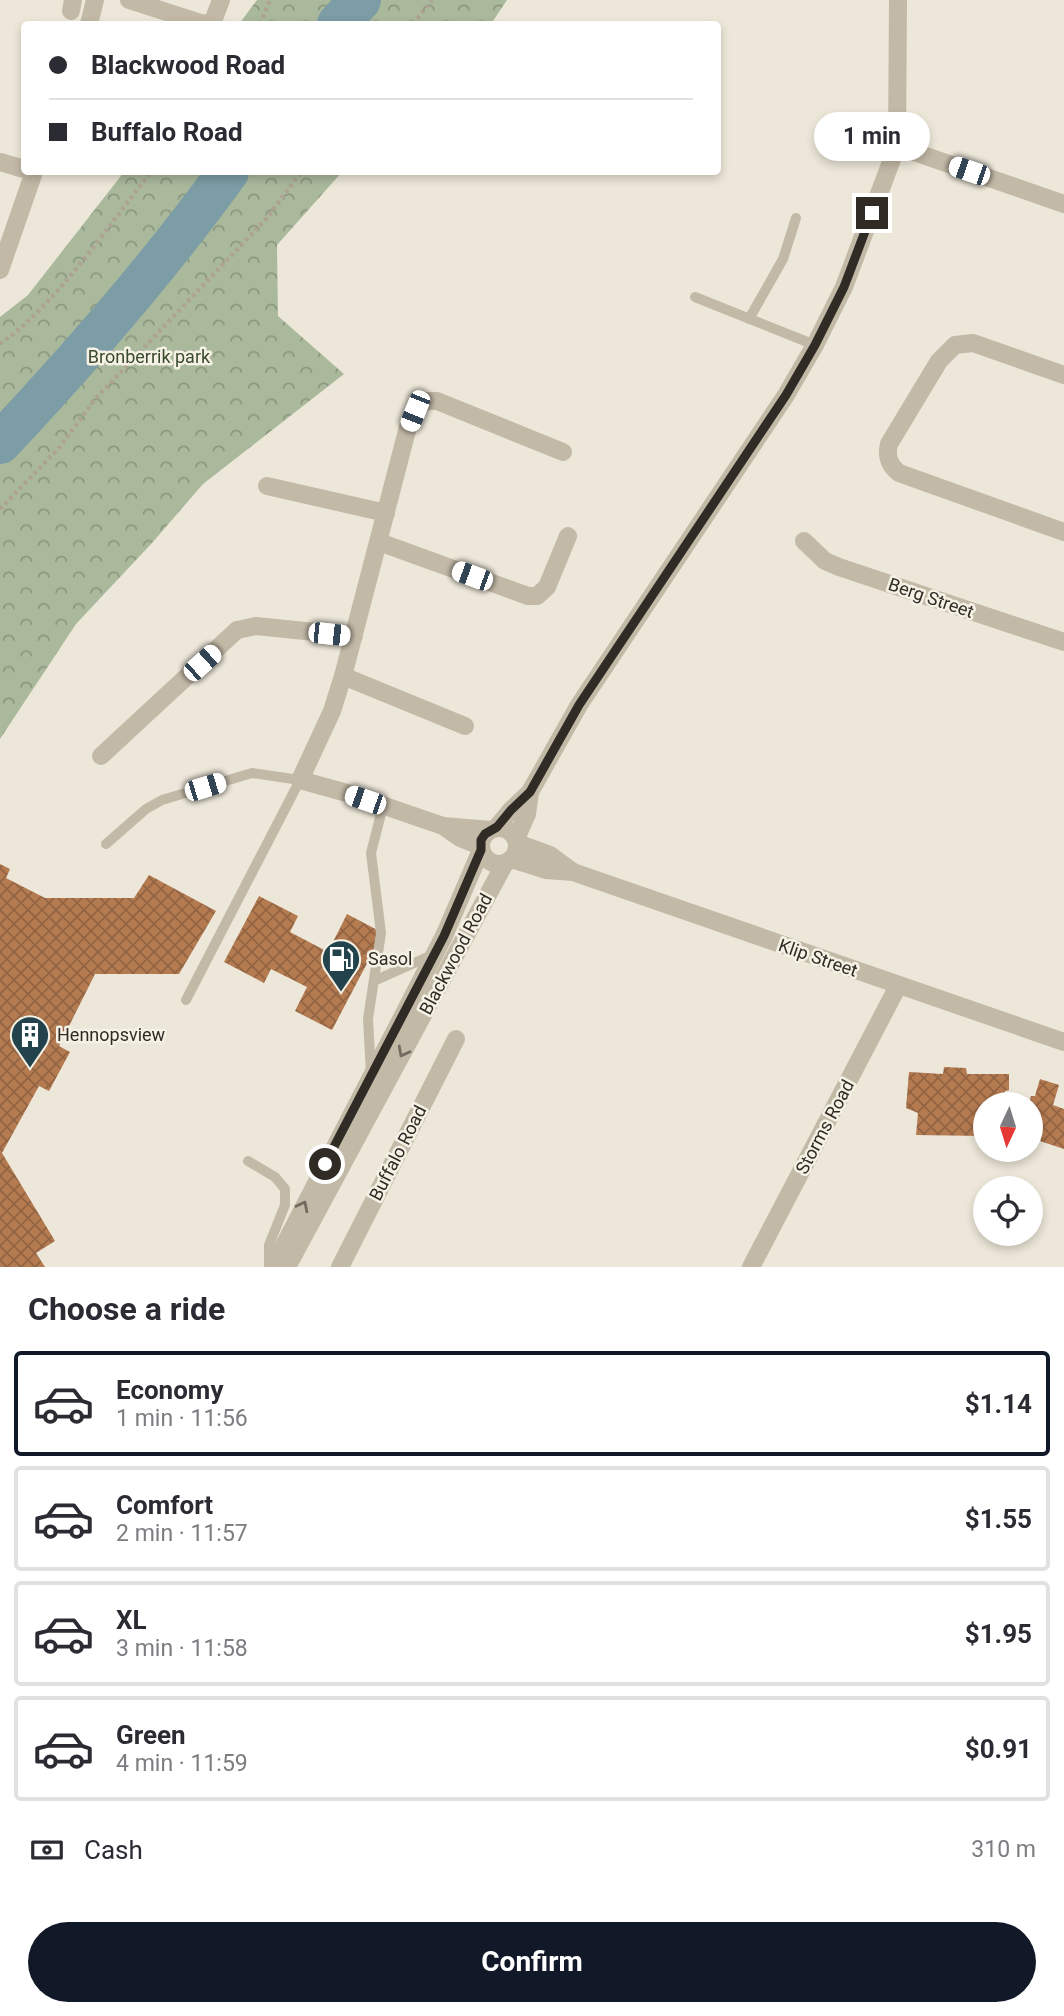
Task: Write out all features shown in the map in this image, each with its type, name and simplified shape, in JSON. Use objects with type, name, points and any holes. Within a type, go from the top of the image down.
[{"type":"street","points":[[90,21],[95,0]]},
{"type":"street","points":[[213,21],[221,0]]},
{"type":"street","points":[[530,792],[527,814],[512,851],[490,862],[484,857],[481,840],[530,792],[579,705],[786,395],[844,287],[897,146],[898,0]]},
{"type":"street","points":[[140,1],[164,18],[184,21]]},
{"type":"street","points":[[897,146],[1064,204]]},
{"type":"street","points":[[0,162],[21,168]]},
{"type":"street","points":[[0,270],[32,175]]},
{"type":"street","points":[[1064,376],[973,343],[956,345],[939,361],[889,443],[887,456],[899,473],[1064,532]]},
{"type":"street","points":[[512,851],[505,829],[443,826],[300,780],[332,711],[344,676],[408,427],[415,411],[425,401],[437,401],[563,452]]},
{"type":"street","points":[[267,486],[386,513]]},
{"type":"street","points":[[379,542],[528,596],[537,596],[547,587],[568,536]]},
{"type":"street","name":"Berg Street","points":[[804,541],[825,561],[839,567],[1064,642]]},
{"type":"street","points":[[101,756],[237,630],[256,626],[354,636]]},
{"type":"street","points":[[344,676],[465,726]]},
{"type":"street","points":[[443,826],[481,848]]},
{"type":"street","name":"Blackwood Road","points":[[271,1267],[461,900],[481,848]]},
{"type":"street","name":"Klip Street","points":[[512,851],[550,855],[573,872],[1064,1042]]},
{"type":"street","name":"Blackwood Road","points":[[287,1267],[512,851]]},
{"type":"street","name":"Storms Road","points":[[751,1267],[898,986]]},
{"type":"street","name":"Buffalo Road","points":[[340,1267],[456,1039]]},
{"type":"lane","points":[[749,319],[783,259],[796,218]]},
{"type":"lane","points":[[695,297],[815,345]]},
{"type":"lane","points":[[106,844],[146,809],[162,800],[252,772],[300,780],[186,1000]]},
{"type":"lane","points":[[371,1076],[367,1033],[381,933],[371,853],[383,806]]},
{"type":"lane","points":[[374,981],[433,954]]},
{"type":"lane","points":[[248,1161],[275,1177],[285,1189],[285,1205],[269,1245],[271,1267]]},
{"type":"path","points":[[261,21],[270,0]]},
{"type":"path","points":[[415,21],[432,0]]},
{"type":"path","points":[[0,344],[19,331],[64,282],[149,175]]},
{"type":"path","points":[[0,509],[59,448],[96,398],[267,218],[299,175]]},
{"type":"green space","points":[[257,0],[507,0],[493,21],[241,21]]},
{"type":"green space","name":"Bronberrik park","points":[[122,175],[339,175],[277,245],[278,316],[344,374],[203,484],[76,624],[0,739],[0,317],[28,295]]},
{"type":"building","name":"Hennopsview","points":[[0,864],[10,869],[6,878],[45,898],[134,898],[149,875],[216,911],[179,974],[95,974],[59,1046],[70,1052],[49,1091],[39,1086],[2,1153],[55,1241],[36,1253],[45,1267],[0,1267]]},
{"type":"building","points":[[259,896],[298,916],[290,932],[328,952],[347,914],[383,933],[332,1030],[295,1011],[307,987],[271,969],[264,983],[224,962]]},
{"type":"building","points":[[944,1067],[966,1068],[967,1074],[1009,1074],[1009,1090],[1005,1092],[973,1092],[973,1136],[916,1135],[918,1113],[906,1108],[909,1072],[943,1074]]},
{"type":"building","points":[[1040,1079],[1059,1085],[1053,1105],[1064,1109],[1064,1149],[1043,1142],[1043,1092],[1036,1092]]},
{"type":"waterway","points":[[341,21],[360,0]]},
{"type":"waterway","points":[[0,443],[119,311],[226,175]]},
{"type":"place","name":"Sasol","points":[[341,993]]},
{"type":"place","name":"Hennopsview","points":[[30,1069]]},
{"type":"route","points":[[325,1164],[444,936],[481,850],[481,840],[530,792],[579,705],[786,395],[844,287],[872,213]]}]
